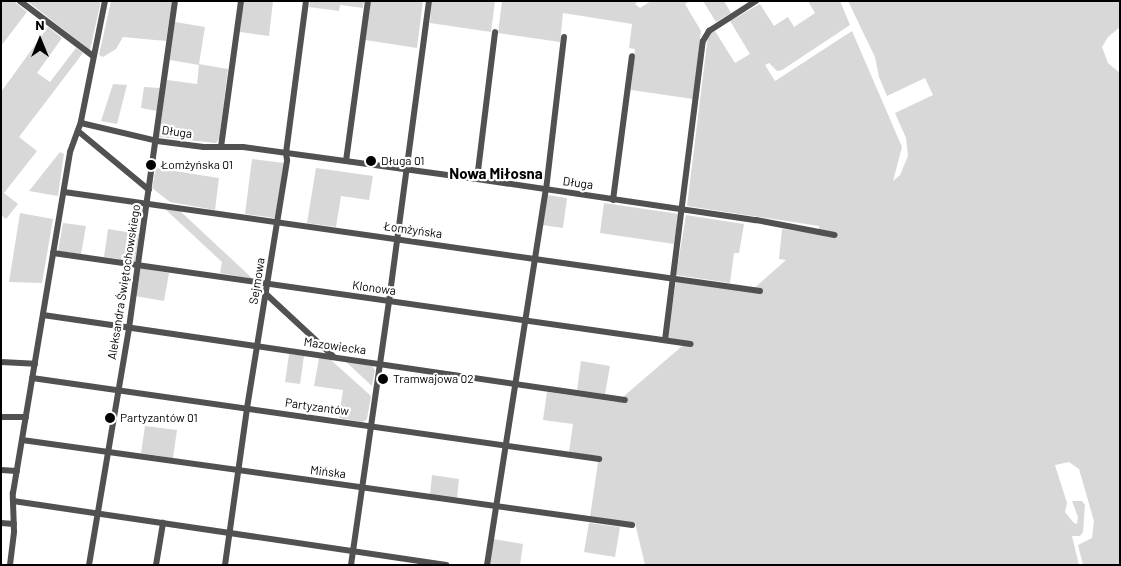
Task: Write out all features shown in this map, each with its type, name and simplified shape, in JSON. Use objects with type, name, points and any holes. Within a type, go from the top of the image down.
[{"type":"street","points":[[20,1],[93,56]]},
{"type":"street","points":[[10,565],[14,524],[13,501],[17,470],[71,144],[81,123],[104,1]]},
{"type":"street","name":"Aleksandra Świętochowskiego","points":[[89,565],[129,328],[157,141],[175,1]]},
{"type":"street","points":[[221,147],[241,1]]},
{"type":"street","name":"Sejmowa","points":[[225,565],[239,472],[246,408],[258,347],[287,160],[286,153],[306,1]]},
{"type":"street","points":[[346,161],[368,1]]},
{"type":"street","points":[[351,565],[398,239],[429,1]]},
{"type":"street","points":[[664,340],[683,210],[705,35],[756,1]]},
{"type":"street","points":[[477,179],[495,32]]},
{"type":"street","points":[[487,565],[504,446],[546,190],[564,37]]},
{"type":"street","points":[[613,200],[632,56]]},
{"type":"street","name":"Długa","points":[[81,123],[157,141],[221,147],[243,147],[477,179],[835,235]]},
{"type":"street","points":[[78,131],[149,190]]},
{"type":"street","name":"Łomżyńska","points":[[64,192],[760,291]]},
{"type":"street","name":"Klonowa","points":[[53,253],[691,344]]},
{"type":"street","points":[[266,294],[334,357]]},
{"type":"street","name":"Mazowiecka","points":[[43,315],[625,400]]},
{"type":"street","points":[[1,362],[35,364]]},
{"type":"street","name":"Partyzantów","points":[[32,378],[599,459]]},
{"type":"street","points":[[1,417],[26,418]]},
{"type":"street","name":"Mińska","points":[[22,440],[239,472],[632,525]]},
{"type":"street","points":[[1,470],[17,470]]},
{"type":"street","points":[[13,501],[230,532],[416,563],[446,565]]},
{"type":"street","points":[[1,523],[14,524]]},
{"type":"street","points":[[156,565],[162,523]]},
{"type":"shaded area","points":[[1,1],[14,1],[27,12],[1,46]]},
{"type":"shaded area","points":[[27,1],[101,1],[90,50]]},
{"type":"shaded area","points":[[111,1],[172,1],[166,41],[123,37],[116,49],[103,57],[99,55]]},
{"type":"shaded area","points":[[243,1],[273,1],[269,36],[240,32]]},
{"type":"shaded area","points":[[310,1],[364,1],[363,8],[340,5],[339,11],[309,7]]},
{"type":"shaded area","points":[[370,1],[423,1],[417,48],[365,40]]},
{"type":"shaded area","points":[[432,1],[495,1],[491,32],[430,23]]},
{"type":"shaded area","points":[[502,1],[638,1],[635,4],[640,8],[651,1],[689,1],[685,4],[701,31],[693,99],[631,90],[635,49],[629,48],[632,24],[563,13],[560,42],[498,33]]},
{"type":"shaded area","points":[[703,1],[724,1],[731,13],[716,22]]},
{"type":"shaded area","points":[[808,1],[840,1],[850,25],[782,70],[777,71],[769,63],[765,65],[775,81],[852,31],[902,147],[893,181],[900,175],[908,156],[906,138],[895,113],[933,95],[925,78],[887,96],[879,77],[875,57],[848,1],[1120,1],[1120,27],[1108,37],[1102,47],[1108,63],[1120,73],[1120,565],[1083,565],[1078,545],[1092,538],[1094,521],[1079,469],[1069,462],[1055,465],[1067,503],[1065,512],[1074,523],[1077,524],[1078,517],[1072,501],[1082,501],[1085,505],[1083,532],[1080,536],[1072,536],[1079,565],[645,565],[635,523],[590,517],[599,456],[569,452],[573,424],[543,420],[547,392],[617,402],[688,341],[667,338],[676,282],[750,292],[786,260],[779,259],[782,229],[818,234],[819,226],[687,206],[708,35],[715,31],[735,63],[750,54],[730,21],[760,4],[774,26],[788,17],[794,27],[815,13]]},
{"type":"shaded area","points":[[175,22],[205,27],[199,64],[228,69],[219,139],[216,143],[159,137],[167,80],[197,84],[199,65],[170,60]]},
{"type":"shaded area","points":[[48,27],[62,38],[37,73],[50,82],[76,48],[83,53],[19,137],[37,151],[4,193],[18,204],[6,219],[1,215],[1,92]]},
{"type":"shaded area","points":[[113,84],[127,85],[117,124],[101,121]]},
{"type":"shaded area","points":[[144,87],[160,88],[157,111],[141,108]]},
{"type":"shaded area","points":[[60,152],[64,154],[58,196],[29,191]]},
{"type":"shaded area","points":[[252,159],[284,163],[275,218],[245,214]]},
{"type":"shaded area","points":[[156,168],[219,178],[215,210],[170,202],[152,188]]},
{"type":"shaded area","points":[[316,168],[373,176],[369,200],[341,196],[336,227],[307,223]]},
{"type":"shaded area","points":[[547,195],[567,198],[563,228],[542,225]]},
{"type":"shaded area","points":[[604,203],[679,214],[674,244],[600,233]]},
{"type":"shaded area","points":[[165,209],[180,211],[253,279],[220,273],[222,262]]},
{"type":"shaded area","points":[[20,213],[53,219],[42,283],[9,282]]},
{"type":"shaded area","points":[[686,215],[744,224],[739,253],[734,253],[730,283],[676,275]]},
{"type":"shaded area","points":[[63,223],[86,226],[81,254],[58,251]]},
{"type":"shaded area","points":[[108,229],[139,234],[135,261],[104,257]]},
{"type":"shaded area","points":[[140,268],[169,273],[164,301],[135,296]]},
{"type":"shaded area","points":[[289,354],[304,356],[300,384],[285,382]]},
{"type":"shaded area","points":[[319,358],[331,360],[371,396],[367,419],[363,422],[339,418],[343,390],[314,386]]},
{"type":"shaded area","points":[[345,361],[372,366],[375,370],[372,386]]},
{"type":"shaded area","points":[[581,361],[610,366],[605,394],[577,390]]},
{"type":"shaded area","points":[[145,426],[177,430],[173,458],[141,453]]},
{"type":"shaded area","points":[[432,475],[459,479],[457,499],[430,495]]},
{"type":"shaded area","points":[[589,523],[620,527],[615,557],[584,552]]},
{"type":"shaded area","points":[[493,539],[523,544],[520,565],[489,565]]},
{"type":"place","name":"Długa 01","points":[[371,161]]},
{"type":"place","name":"Łomżyńska 01","points":[[151,165]]},
{"type":"place","name":"Tramwajowa 02","points":[[383,379]]},
{"type":"place","name":"Partyzantów 01","points":[[110,418]]},
{"type":"district","name":"Nowa Miłosna","points":[[496,174]]}]
